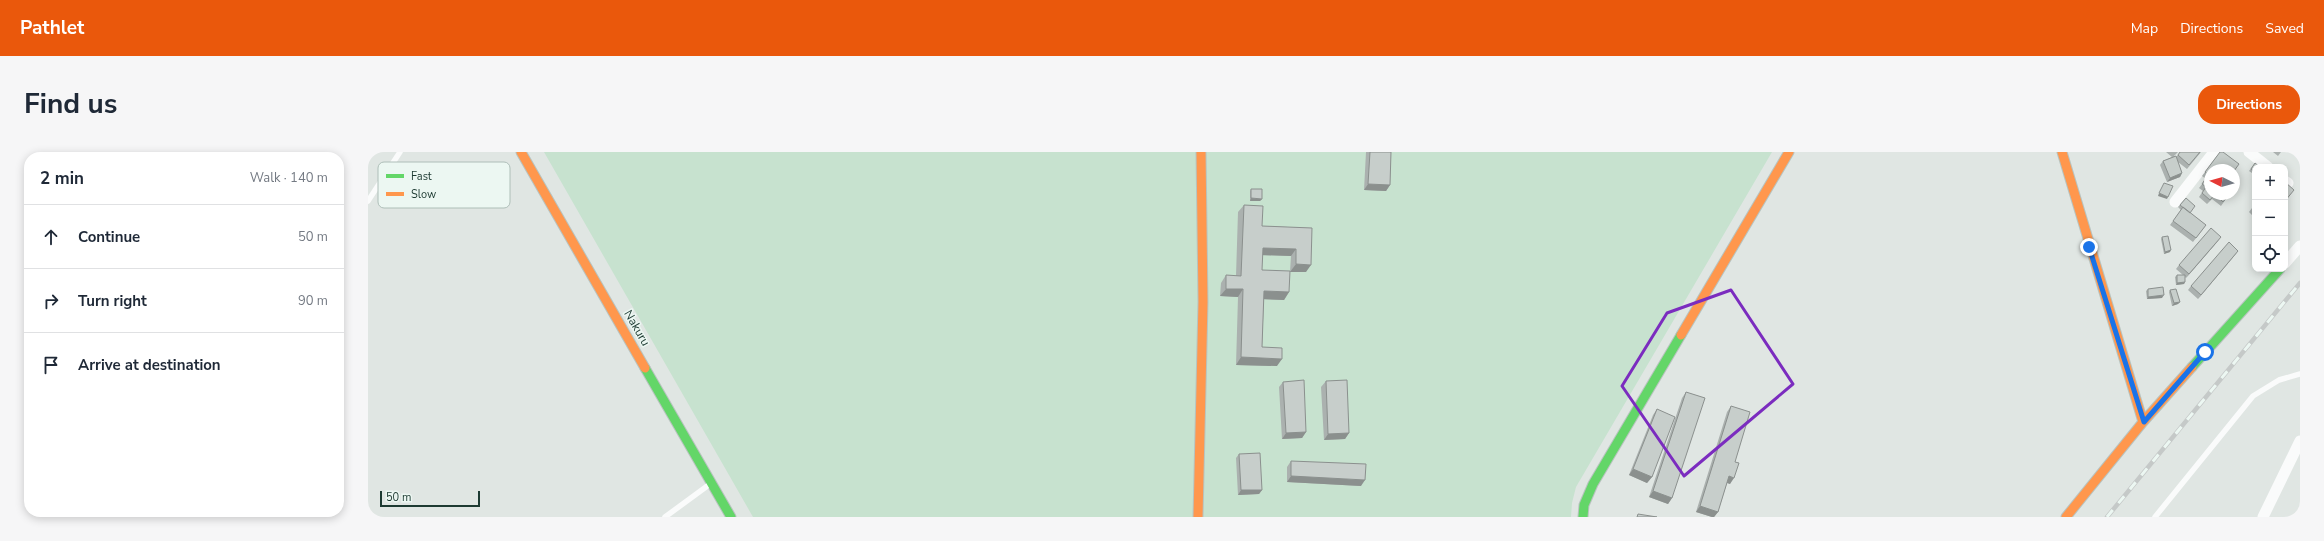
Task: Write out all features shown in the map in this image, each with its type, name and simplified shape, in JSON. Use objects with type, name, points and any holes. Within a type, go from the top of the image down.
[{"type":"street","name":"Nakuru","points":[[521,152],[731,517]]},
{"type":"street","points":[[1198,517],[1203,302],[1201,152]]},
{"type":"street","points":[[1583,517],[1584,505],[1593,484],[1789,152]]},
{"type":"street","points":[[2062,152],[2089,247],[2144,422]]},
{"type":"street","points":[[2175,202],[2214,152]]},
{"type":"street","points":[[2250,152],[2264,164]]},
{"type":"street","points":[[2288,260],[2300,246]]},
{"type":"street","points":[[2066,517],[2144,422],[2277,272]]},
{"type":"street","points":[[2263,517],[2300,441]]},
{"type":"lane","points":[[393,162],[400,152]]},
{"type":"lane","points":[[368,201],[378,186]]},
{"type":"lane","points":[[2155,517],[2253,396],[2279,380],[2300,374]]},
{"type":"lane","points":[[665,517],[691,496],[712,483]]},
{"type":"highlighted area","points":[[1731,290],[1793,384],[1684,476],[1622,386],[1667,313]]},
{"type":"green space","points":[[544,152],[1772,152],[1576,487],[1572,503],[1571,517],[753,517]]},
{"type":"building","points":[[1370,152],[1391,152],[1390,185],[1368,184]]},
{"type":"building","points":[[2180,152],[2200,152],[2189,165],[2178,155]]},
{"type":"building","points":[[2220,152],[2223,152],[2239,164],[2211,164]]},
{"type":"building","points":[[2176,156],[2182,173],[2170,178],[2163,161]]},
{"type":"building","points":[[2164,183],[2173,186],[2168,197],[2159,193]]},
{"type":"building","points":[[2288,185],[2294,190],[2288,197]]},
{"type":"building","points":[[1251,189],[1262,189],[1262,199],[1251,198]]},
{"type":"building","points":[[2186,198],[2195,206],[2190,213],[2180,205]]},
{"type":"building","points":[[1244,205],[1263,206],[1262,226],[1312,228],[1311,265],[1296,264],[1296,249],[1263,248],[1262,270],[1290,271],[1289,292],[1264,291],[1262,347],[1282,348],[1282,359],[1241,357],[1243,289],[1226,289],[1226,275],[1241,276]]},
{"type":"building","points":[[2183,207],[2206,225],[2196,238],[2173,221]]},
{"type":"building","points":[[2211,228],[2221,237],[2189,274],[2179,265]]},
{"type":"building","points":[[2168,236],[2171,250],[2165,252],[2162,237]]},
{"type":"building","points":[[2229,242],[2238,251],[2201,295],[2191,286]]},
{"type":"building","points":[[2177,275],[2185,275],[2185,282],[2177,283]]},
{"type":"building","points":[[2163,287],[2164,295],[2148,297],[2148,289]]},
{"type":"building","points":[[2176,289],[2180,302],[2174,303],[2170,290]]},
{"type":"building","points":[[1304,380],[1306,432],[1286,433],[1283,382]]},
{"type":"building","points":[[1347,380],[1349,433],[1328,434],[1326,381]]},
{"type":"building","points":[[1686,392],[1705,398],[1672,498],[1653,491]]},
{"type":"building","points":[[1731,406],[1750,412],[1735,462],[1739,463],[1734,478],[1729,476],[1718,512],[1700,506]]},
{"type":"building","points":[[1657,409],[1675,417],[1652,477],[1633,469]]},
{"type":"building","points":[[1260,453],[1262,490],[1241,490],[1239,454]]},
{"type":"building","points":[[1291,461],[1366,464],[1365,480],[1291,476]]},
{"type":"building","points":[[1638,514],[1657,517],[1637,517]]},
{"type":"railway","points":[[2107,517],[2300,283]]},
{"type":"traffic: fast","points":[[2192,367],[2277,272]]},
{"type":"traffic: fast","points":[[1583,517],[1584,505],[1593,484],[1681,335]]},
{"type":"traffic: fast","points":[[645,368],[731,517]]},
{"type":"traffic: slow","points":[[521,152],[645,368]]},
{"type":"traffic: slow","points":[[1198,517],[1203,302],[1201,152]]},
{"type":"traffic: slow","points":[[1681,335],[1789,152]]},
{"type":"traffic: slow","points":[[2062,152],[2143,422]]},
{"type":"traffic: slow","points":[[2066,517],[2143,422],[2192,367]]},
{"type":"route","points":[[2089,247],[2144,422],[2205,352]]}]
